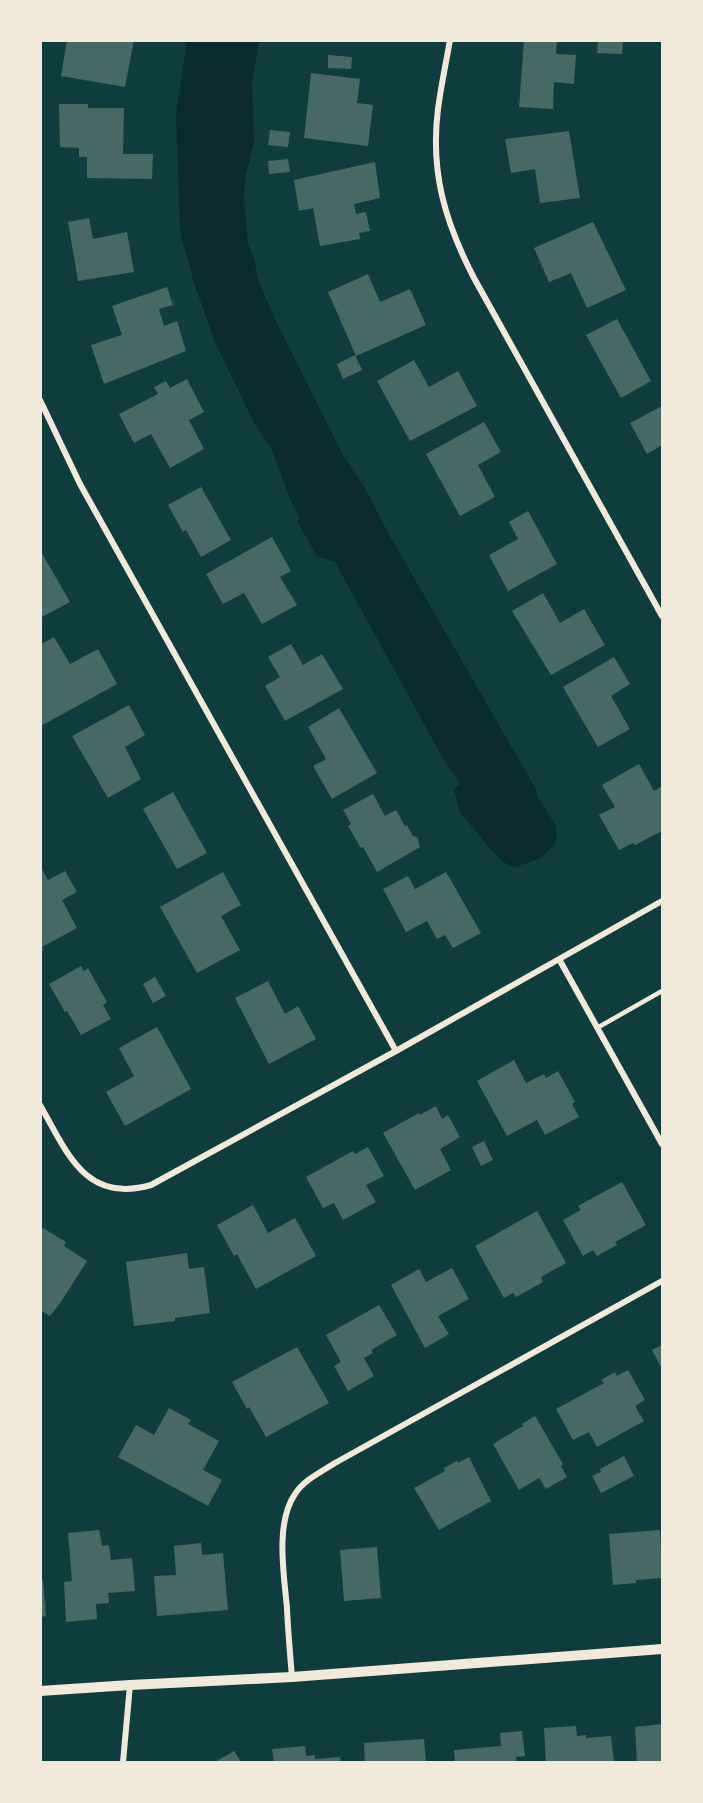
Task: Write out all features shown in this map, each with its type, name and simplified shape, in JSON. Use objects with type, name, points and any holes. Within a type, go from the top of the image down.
[{"type":"street","points":[[450,40],[438,106],[435,147],[440,189],[452,232],[474,278],[663,616]]},
{"type":"street","points":[[40,400],[80,484],[396,1051]]},
{"type":"street","points":[[40,1105],[73,1162],[89,1178],[108,1186],[129,1189],[151,1185],[663,901]]},
{"type":"street","points":[[559,959],[663,1144]]},
{"type":"street","points":[[292,1677],[283,1563],[283,1530],[288,1507],[303,1484],[335,1463],[663,1281]]},
{"type":"street","points":[[40,1691],[292,1677],[663,1649]]},
{"type":"street","points":[[123,1762],[130,1685]]},
{"type":"lane","points":[[597,1028],[663,991]]},
{"type":"water","points":[[187,40],[259,41],[252,84],[254,141],[244,195],[248,244],[258,280],[344,457],[366,490],[387,531],[555,824],[557,835],[554,845],[539,859],[515,867],[505,863],[459,811],[454,789],[460,784],[445,762],[335,562],[317,556],[297,521],[300,518],[290,499],[272,450],[254,423],[215,342],[193,280],[180,228],[176,114]]},
{"type":"building","points":[[67,40],[134,40],[125,87],[61,76]]},
{"type":"building","points":[[524,40],[557,40],[556,54],[576,55],[574,84],[554,82],[553,109],[519,107]]},
{"type":"building","points":[[598,40],[623,40],[622,54],[597,53]]},
{"type":"building","points":[[328,55],[352,57],[351,69],[328,68]]},
{"type":"building","points":[[311,73],[360,79],[357,103],[373,105],[368,146],[304,138]]},
{"type":"building","points":[[59,104],[88,104],[88,108],[124,108],[123,154],[153,154],[152,179],[87,178],[87,157],[79,157],[79,148],[60,147]]},
{"type":"building","points":[[270,130],[290,132],[288,147],[268,145]]},
{"type":"building","points":[[569,131],[580,198],[540,203],[535,169],[511,173],[505,139]]},
{"type":"building","points":[[288,159],[290,172],[269,174],[268,161]]},
{"type":"building","points":[[375,162],[380,198],[354,204],[356,214],[366,212],[370,231],[359,233],[360,239],[320,246],[313,208],[299,211],[294,180]]},
{"type":"building","points":[[89,218],[93,239],[127,232],[134,272],[78,281],[68,222]]},
{"type":"building","points":[[593,222],[626,290],[587,308],[571,273],[549,282],[534,248]]},
{"type":"building","points":[[368,274],[380,302],[410,289],[426,325],[356,356],[328,292]]},
{"type":"building","points":[[167,287],[173,305],[159,309],[164,326],[177,321],[186,351],[104,384],[91,345],[122,335],[112,306]]},
{"type":"building","points":[[617,319],[651,381],[621,398],[586,335]]},
{"type":"building","points":[[355,355],[362,370],[343,379],[337,364]]},
{"type":"building","points":[[414,360],[429,387],[458,371],[477,406],[410,441],[377,381]]},
{"type":"building","points":[[187,379],[204,412],[189,420],[204,449],[170,468],[151,434],[134,443],[119,414],[158,394],[154,387],[166,381],[170,388]]},
{"type":"building","points":[[662,406],[662,445],[647,454],[630,423]]},
{"type":"building","points":[[484,422],[501,452],[478,465],[495,497],[460,516],[426,454]]},
{"type":"building","points":[[201,487],[231,540],[201,557],[186,530],[183,532],[168,505]]},
{"type":"building","points":[[528,511],[557,564],[508,591],[489,555],[518,539],[509,522]]},
{"type":"building","points":[[272,537],[291,571],[280,577],[297,605],[262,624],[244,593],[223,604],[206,574]]},
{"type":"building","points":[[40,550],[70,602],[40,618]]},
{"type":"building","points":[[543,593],[560,623],[584,609],[605,645],[551,675],[512,611]]},
{"type":"building","points":[[54,637],[70,664],[98,649],[117,684],[41,726],[40,645]]},
{"type":"building","points":[[291,644],[303,665],[322,654],[343,689],[285,721],[265,686],[280,677],[268,657]]},
{"type":"building","points":[[614,657],[630,684],[611,696],[630,729],[598,747],[563,687]]},
{"type":"building","points":[[129,705],[145,735],[125,747],[141,779],[108,798],[72,736]]},
{"type":"building","points":[[339,708],[377,773],[332,799],[313,766],[326,759],[308,727]]},
{"type":"building","points":[[639,764],[654,791],[662,786],[662,831],[635,845],[633,843],[619,850],[599,815],[615,807],[602,785]]},
{"type":"building","points":[[173,792],[207,853],[177,869],[143,809]]},
{"type":"building","points":[[373,794],[385,816],[396,810],[405,826],[407,825],[413,836],[417,837],[420,847],[377,872],[348,826],[351,824],[343,810]]},
{"type":"building","points":[[40,866],[48,880],[65,871],[77,892],[62,900],[77,928],[42,947],[44,950],[40,951]]},
{"type":"building","points":[[223,872],[241,905],[221,916],[240,950],[197,973],[160,907]]},
{"type":"building","points":[[446,872],[481,933],[453,948],[445,935],[437,939],[427,921],[406,932],[383,889],[408,876],[415,889]]},
{"type":"building","points":[[81,966],[84,971],[88,968],[107,1002],[103,1005],[111,1019],[81,1035],[49,984]]},
{"type":"building","points":[[155,977],[166,996],[153,1003],[143,984]]},
{"type":"building","points":[[268,981],[285,1014],[298,1006],[316,1039],[269,1064],[235,998]]},
{"type":"building","points":[[157,1027],[191,1089],[125,1126],[106,1092],[134,1076],[119,1048]]},
{"type":"building","points":[[514,1060],[526,1083],[544,1074],[546,1078],[558,1071],[575,1102],[572,1104],[579,1117],[545,1135],[537,1120],[507,1136],[477,1081]]},
{"type":"building","points":[[436,1106],[442,1119],[448,1115],[460,1137],[440,1149],[451,1170],[415,1190],[383,1133]]},
{"type":"building","points":[[484,1141],[493,1160],[481,1166],[472,1147]]},
{"type":"building","points":[[368,1147],[384,1176],[366,1185],[376,1202],[343,1220],[334,1203],[323,1208],[306,1177],[353,1151],[355,1154]]},
{"type":"building","points":[[622,1182],[646,1225],[615,1242],[617,1245],[597,1256],[593,1250],[583,1256],[563,1220],[581,1210],[578,1206]]},
{"type":"building","points":[[253,1205],[268,1233],[295,1218],[316,1256],[256,1289],[237,1254],[234,1256],[217,1225]]},
{"type":"building","points":[[537,1211],[566,1263],[541,1277],[543,1282],[516,1297],[513,1293],[504,1298],[475,1246]]},
{"type":"building","points":[[43,1228],[66,1242],[64,1246],[87,1261],[50,1316],[40,1310],[40,1232]]},
{"type":"building","points":[[187,1253],[189,1269],[204,1267],[210,1313],[175,1318],[175,1321],[134,1326],[126,1262]]},
{"type":"building","points":[[452,1268],[469,1299],[438,1316],[449,1334],[425,1348],[391,1285],[419,1269],[426,1282]]},
{"type":"building","points":[[379,1305],[397,1335],[371,1350],[373,1353],[364,1358],[374,1376],[348,1391],[334,1366],[341,1362],[326,1335]]},
{"type":"building","points":[[662,1345],[662,1369],[652,1350]]},
{"type":"building","points":[[297,1347],[329,1403],[266,1437],[232,1382]]},
{"type":"building","points":[[628,1370],[645,1400],[635,1406],[644,1421],[597,1447],[589,1432],[573,1440],[556,1409],[604,1383],[601,1380],[615,1372],[617,1376]]},
{"type":"building","points":[[169,1408],[191,1420],[188,1424],[219,1441],[203,1470],[222,1480],[208,1506],[118,1457],[136,1425],[154,1435]]},
{"type":"building","points":[[535,1416],[563,1464],[561,1466],[567,1477],[546,1489],[539,1478],[519,1490],[493,1444]]},
{"type":"building","points":[[624,1456],[634,1476],[601,1493],[592,1476]]},
{"type":"building","points":[[469,1457],[491,1501],[439,1530],[414,1488],[445,1471],[444,1468]]},
{"type":"building","points":[[99,1530],[102,1546],[109,1545],[111,1560],[132,1558],[135,1591],[108,1593],[109,1603],[96,1604],[97,1619],[66,1622],[64,1582],[72,1581],[68,1533]]},
{"type":"building","points":[[660,1530],[662,1578],[613,1585],[609,1534]]},
{"type":"building","points":[[201,1543],[202,1555],[223,1553],[228,1610],[157,1616],[154,1576],[176,1575],[174,1546]]},
{"type":"building","points":[[377,1547],[381,1598],[344,1601],[340,1550]]},
{"type":"building","points":[[40,1580],[43,1580],[46,1616],[40,1617]]},
{"type":"building","points":[[662,1724],[662,1762],[637,1762],[635,1727]]},
{"type":"building","points":[[576,1726],[577,1736],[586,1735],[586,1738],[611,1736],[614,1762],[546,1762],[544,1728]]},
{"type":"building","points":[[522,1731],[525,1756],[516,1757],[517,1762],[455,1762],[454,1750],[501,1746],[500,1733]]},
{"type":"building","points":[[424,1739],[426,1762],[365,1762],[364,1743]]},
{"type":"building","points":[[305,1746],[306,1756],[315,1755],[315,1759],[340,1757],[341,1762],[274,1762],[272,1749]]},
{"type":"building","points":[[234,1751],[241,1762],[215,1762]]}]
